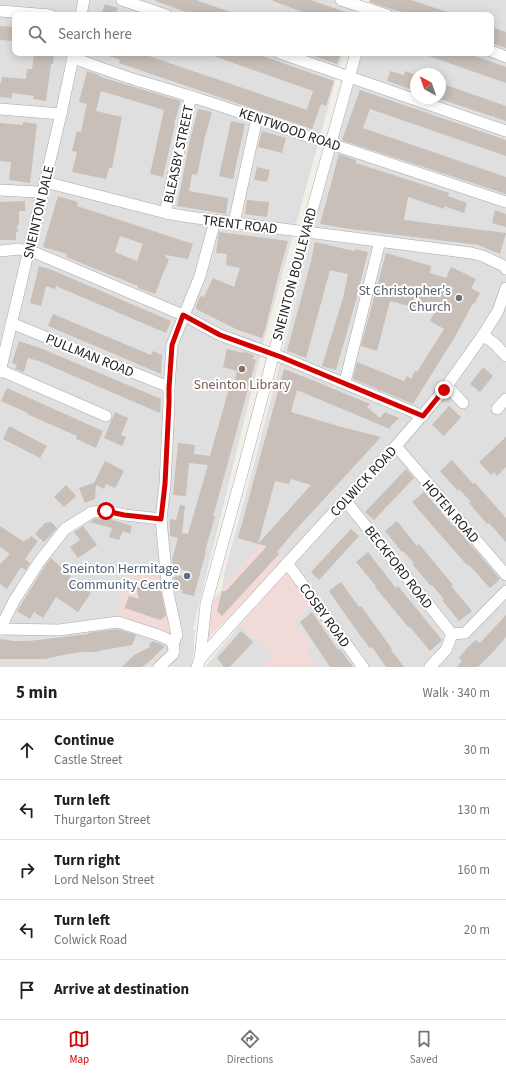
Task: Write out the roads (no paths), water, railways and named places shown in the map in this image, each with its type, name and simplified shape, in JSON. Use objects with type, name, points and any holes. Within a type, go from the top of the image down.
[{"type":"street","points":[[82,12],[84,0]]},
{"type":"street","points":[[122,0],[157,12]]},
{"type":"street","points":[[341,0],[379,12]]},
{"type":"street","points":[[0,11],[12,12]]},
{"type":"street","points":[[494,52],[506,56]]},
{"type":"street","name":"KENTWOOD ROAD","points":[[74,56],[142,82],[191,96],[506,202]]},
{"type":"street","name":"SNEINTON DALE","points":[[0,371],[2,352],[11,324],[29,252],[74,56]]},
{"type":"street","points":[[289,56],[506,131]]},
{"type":"street","name":"SNEINTON BOULEVARD","points":[[201,664],[206,604],[330,143],[355,56]]},
{"type":"street","name":"BLEASBY STREET","points":[[166,213],[191,96]]},
{"type":"street","points":[[0,108],[61,114]]},
{"type":"street","points":[[234,223],[257,118]]},
{"type":"street","name":"TRENT ROAD","points":[[45,182],[166,213],[215,221],[471,253],[483,256],[504,266],[506,269]]},
{"type":"street","points":[[0,190],[42,193]]},
{"type":"street","points":[[159,667],[173,654],[173,644],[177,635],[168,593],[161,519],[165,484],[172,345],[200,276],[215,221]]},
{"type":"street","points":[[345,382],[380,241]]},
{"type":"street","points":[[0,251],[19,249],[36,253],[183,315],[220,335],[345,382],[423,416]]},
{"type":"street","name":"COLWICK ROAD","points":[[201,664],[287,563],[423,416],[447,386],[483,335],[498,311],[506,288]]},
{"type":"street","name":"PULLMAN ROAD","points":[[11,324],[85,352],[169,388]]},
{"type":"street","points":[[483,335],[495,344],[506,356]]},
{"type":"street","points":[[0,371],[106,416]]},
{"type":"street","points":[[447,386],[464,403]]},
{"type":"street","points":[[497,409],[506,399]]},
{"type":"street","name":"HOTEN ROAD","points":[[396,446],[506,575]]},
{"type":"street","name":"BECKFORD ROAD","points":[[345,500],[452,634]]},
{"type":"street","points":[[161,519],[124,515],[106,511],[92,512],[65,529],[39,562],[14,601],[0,629],[59,630],[118,622],[158,635],[170,640],[173,644]]},
{"type":"street","name":"COSBY ROAD","points":[[287,563],[363,667]]},
{"type":"street","points":[[430,667],[446,650],[452,634],[465,633],[506,591]]},
{"type":"place","name":"St Christopher's Church","points":[[459,298]]},
{"type":"place","name":"Sneinton Library","points":[[242,369]]},
{"type":"place","name":"Sneinton Hermitage Community Centre","points":[[187,576]]}]
